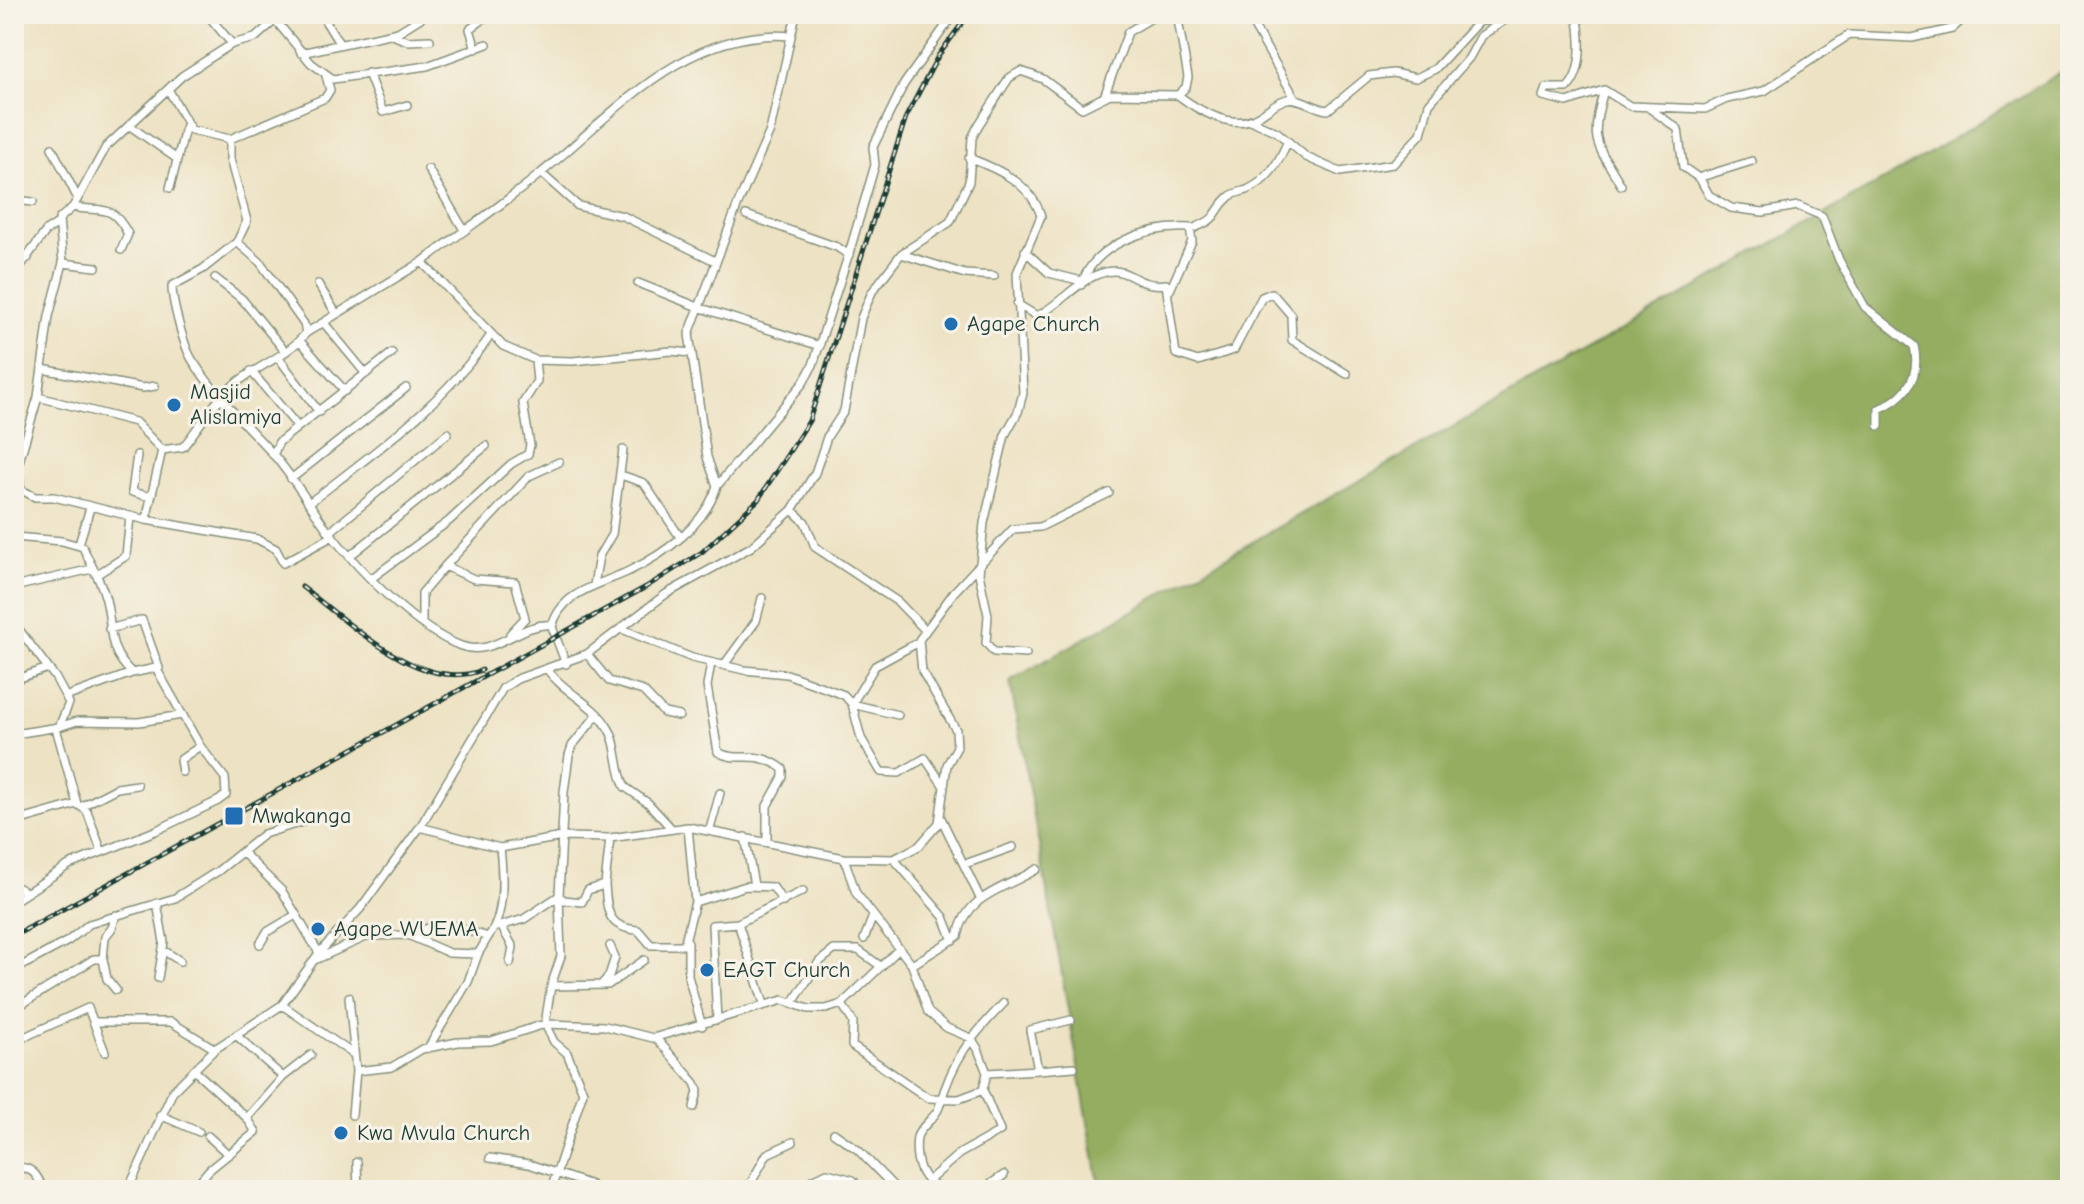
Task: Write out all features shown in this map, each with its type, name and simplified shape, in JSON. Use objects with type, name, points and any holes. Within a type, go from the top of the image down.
[{"type":"street","points":[[207,14],[232,44]]},
{"type":"street","points":[[321,14],[339,43]]},
{"type":"street","points":[[301,53],[390,35],[427,14]]},
{"type":"street","points":[[717,486],[707,457],[687,352],[688,339],[715,261],[770,131],[796,14]]},
{"type":"street","points":[[566,664],[552,625],[562,606],[578,592],[629,571],[680,537],[699,520],[717,486],[803,383],[820,346],[849,255],[875,165],[873,147],[904,84],[954,14]]},
{"type":"street","points":[[1104,97],[1128,32],[1158,14]]},
{"type":"street","points":[[1177,14],[1188,77],[1186,87],[1178,95]]},
{"type":"street","points":[[1247,14],[1295,98],[1313,108],[1328,110],[1369,76],[1393,73],[1420,77],[1435,69],[1479,21],[1504,21]]},
{"type":"street","points":[[128,1190],[173,1091],[215,1049],[282,1005],[309,965],[360,909],[420,827],[447,786],[498,694],[517,679],[587,654],[666,594],[751,547],[792,510],[815,473],[827,437],[844,411],[866,304],[901,254],[950,222],[969,182],[969,158],[978,126],[1015,73],[1027,72],[1043,79],[1076,107],[1087,107],[1104,97],[1120,93],[1178,95],[1212,115],[1250,120],[1268,127],[1306,157],[1345,173],[1365,165],[1393,164],[1421,134],[1434,96],[1459,71],[1481,36],[1514,14]]},
{"type":"street","points":[[1577,14],[1579,46],[1573,82],[1567,88],[1546,88],[1542,93],[1567,102],[1604,90],[1627,104],[1705,109],[1727,99],[1764,91],[1849,35],[1912,38],[1952,29],[1968,14]]},
{"type":"street","points":[[448,433],[331,534],[283,563],[276,549],[264,542],[130,517],[54,497],[24,495],[17,487],[20,456],[38,397],[49,316],[63,263],[58,223],[61,216],[73,207],[76,195],[86,185],[106,147],[191,70],[232,44],[255,38],[278,17],[301,53],[326,76],[338,79],[427,66],[487,44]]},
{"type":"street","points":[[476,49],[470,29],[481,21]]},
{"type":"street","points":[[162,450],[183,447],[223,395],[251,371],[282,354],[336,313],[422,262],[541,173],[636,90],[708,49],[750,34],[791,36]]},
{"type":"street","points":[[390,35],[408,41],[430,40]]},
{"type":"street","points":[[368,73],[383,112],[407,105]]},
{"type":"street","points":[[168,89],[186,125],[197,133],[230,139],[325,98],[330,90],[326,76]]},
{"type":"street","points":[[1604,90],[1595,139],[1598,150],[1621,185]]},
{"type":"street","points":[[1250,120],[1277,103],[1295,98]]},
{"type":"street","points":[[1647,107],[1678,129],[1683,167],[1698,178],[1709,195],[1731,208],[1763,212],[1798,206],[1822,216],[1839,260],[1865,307],[1914,346],[1912,384],[1900,398],[1879,409],[1879,426]]},
{"type":"street","points":[[170,188],[186,125]]},
{"type":"street","points":[[130,126],[177,159]]},
{"type":"street","points":[[230,139],[230,159],[247,221],[237,242],[171,289],[193,361],[223,395],[242,423],[273,455],[331,534],[372,578],[422,622],[451,641],[474,649],[489,648],[537,624],[552,625]]},
{"type":"street","points":[[1082,283],[1091,265],[1131,235],[1174,228],[1192,229],[1213,220],[1231,195],[1251,188],[1267,177],[1277,166],[1287,143]]},
{"type":"street","points":[[52,148],[76,195]]},
{"type":"street","points":[[969,158],[1008,175],[1036,204],[1040,220],[1017,273],[1023,393],[1018,412],[1005,435],[984,523],[980,564],[980,584],[988,615],[986,643],[994,652],[1026,654]]},
{"type":"street","points":[[1698,178],[1752,161]]},
{"type":"street","points":[[428,169],[464,230]]},
{"type":"street","points":[[541,173],[578,206],[623,216],[715,261]]},
{"type":"street","points":[[14,200],[33,202]]},
{"type":"street","points":[[73,207],[102,209],[115,214],[128,234],[121,250]]},
{"type":"street","points":[[746,215],[837,247],[849,255]]},
{"type":"street","points":[[14,275],[46,231],[58,223]]},
{"type":"street","points":[[1192,229],[1192,241],[1170,290],[1174,347],[1182,358],[1207,360],[1234,350],[1262,297],[1272,293],[1291,315],[1292,340],[1347,374]]},
{"type":"street","points":[[237,242],[260,262],[304,324],[306,333]]},
{"type":"street","points":[[1025,251],[1049,273],[1082,283]]},
{"type":"street","points":[[901,254],[930,260],[965,274],[994,276]]},
{"type":"street","points":[[14,255],[28,258]]},
{"type":"street","points":[[422,262],[503,346],[535,360],[573,361],[687,352]]},
{"type":"street","points":[[63,263],[96,267]]},
{"type":"street","points":[[1017,304],[1037,316],[1082,283],[1115,271],[1143,284],[1166,284],[1170,290]]},
{"type":"street","points":[[215,278],[242,299],[319,412]]},
{"type":"street","points":[[638,283],[698,307],[820,346]]},
{"type":"street","points":[[318,284],[336,313]]},
{"type":"street","points":[[324,323],[366,374]]},
{"type":"street","points":[[309,503],[419,417],[467,369],[491,335]]},
{"type":"street","points":[[300,341],[345,391]]},
{"type":"street","points":[[273,455],[276,446],[298,427],[392,353]]},
{"type":"street","points":[[372,578],[449,521],[511,464],[528,454],[530,445],[523,407],[537,381],[535,360]]},
{"type":"street","points":[[42,369],[143,388],[155,386]]},
{"type":"street","points":[[251,371],[298,427]]},
{"type":"street","points":[[291,479],[406,388]]},
{"type":"street","points":[[38,397],[135,422],[162,450]]},
{"type":"street","points":[[351,555],[486,446]]},
{"type":"street","points":[[146,520],[162,450]]},
{"type":"street","points":[[594,585],[599,556],[612,534],[623,450]]},
{"type":"street","points":[[137,455],[132,492],[151,497]]},
{"type":"street","points":[[422,622],[422,593],[445,566],[529,476],[559,462]]},
{"type":"street","points":[[621,475],[644,483],[680,537]]},
{"type":"street","points":[[852,704],[875,666],[917,643],[980,564],[997,551],[1013,529],[1040,527],[1109,493]]},
{"type":"street","points":[[90,508],[79,544],[105,594],[109,629],[117,658],[132,673]]},
{"type":"street","points":[[792,510],[805,522],[815,547],[898,602],[925,630]]},
{"type":"street","points":[[14,587],[94,572],[126,556],[130,517]]},
{"type":"street","points":[[14,537],[79,544]]},
{"type":"street","points":[[445,566],[474,579],[516,582],[525,618],[509,636]]},
{"type":"street","points":[[724,665],[756,621],[762,598]]},
{"type":"street","points":[[109,629],[142,620],[159,668]]},
{"type":"street","points":[[14,623],[68,699],[77,721]]},
{"type":"street","points":[[622,629],[711,663],[787,674],[844,695],[852,704],[861,738],[881,772],[899,773],[925,758],[944,787]]},
{"type":"street","points":[[420,827],[500,848],[562,837],[610,838],[688,827],[844,858],[894,859],[919,846],[940,818],[948,762],[957,747],[957,732],[922,671],[917,643]]},
{"type":"street","points":[[587,654],[609,681],[643,691],[664,713],[679,716]]},
{"type":"street","points":[[711,663],[707,686],[718,752],[726,756],[760,756],[783,769],[783,777],[767,806],[767,842]]},
{"type":"street","points":[[14,680],[48,668]]},
{"type":"street","points":[[14,901],[101,850],[155,831],[226,795],[225,778],[200,746],[156,668],[132,673],[68,699],[57,728],[80,805],[95,825],[101,850]]},
{"type":"street","points":[[547,669],[611,732],[625,787],[648,803],[672,829]]},
{"type":"street","points":[[852,704],[898,715]]},
{"type":"street","points":[[14,734],[57,728],[77,721],[139,722],[182,715]]},
{"type":"street","points":[[551,1190],[569,1143],[573,1117],[583,1092],[567,1053],[554,1042],[545,1024],[551,986],[561,956],[559,896],[562,837],[571,748],[597,715]]},
{"type":"street","points":[[182,772],[180,760],[200,746]]},
{"type":"street","points":[[14,822],[80,805],[117,788],[137,785]]},
{"type":"street","points":[[710,829],[720,793]]},
{"type":"street","points":[[940,818],[980,898]]},
{"type":"street","points":[[14,970],[68,941],[89,924],[191,889],[269,832],[308,820]]},
{"type":"street","points":[[688,827],[695,902],[688,939],[688,976],[702,1026]]},
{"type":"street","points":[[745,837],[754,885]]},
{"type":"street","points":[[610,838],[605,885],[606,914],[627,930],[638,930],[651,945],[684,945],[688,939]]},
{"type":"street","points":[[965,864],[1013,847]]},
{"type":"street","points":[[500,848],[499,927],[513,947],[510,963]]},
{"type":"street","points":[[242,852],[282,891],[294,916],[319,953]]},
{"type":"street","points":[[844,858],[852,885],[912,965],[928,1012],[947,1028],[971,1038],[987,1073],[983,1090],[999,1133],[959,1154],[927,1182]]},
{"type":"street","points":[[894,859],[944,917],[953,940]]},
{"type":"street","points":[[912,965],[953,940],[960,933],[960,922],[980,898],[1037,869]]},
{"type":"street","points":[[428,1048],[468,982],[488,937],[499,927],[524,919],[559,896],[582,902],[588,890],[605,885]]},
{"type":"street","points":[[695,902],[754,885],[773,887],[783,902]]},
{"type":"street","points":[[14,886],[26,892]]},
{"type":"street","points":[[717,1020],[711,927],[716,923],[738,923],[803,891]]},
{"type":"street","points":[[157,903],[163,950],[158,978]]},
{"type":"street","points":[[116,915],[105,937],[103,959],[108,981],[116,990]]},
{"type":"street","points":[[260,944],[267,932],[294,916]]},
{"type":"street","points":[[864,939],[873,916]]},
{"type":"street","points":[[738,923],[764,1004]]},
{"type":"street","points":[[309,965],[325,953],[368,936],[408,935],[429,926],[446,926],[488,937]]},
{"type":"street","points":[[408,935],[449,953],[478,954]]},
{"type":"street","points":[[601,985],[609,976],[615,957],[610,946]]},
{"type":"street","points":[[163,950],[180,961]]},
{"type":"street","points":[[794,1001],[819,962],[834,950],[858,950],[879,965]]},
{"type":"street","points":[[356,1071],[392,1067],[416,1051],[428,1048],[491,1041],[545,1024],[605,1026],[656,1038],[764,1004],[794,1001],[816,1011],[842,1004],[898,950]]},
{"type":"street","points":[[14,1009],[94,959],[103,959]]},
{"type":"street","points":[[551,986],[608,985],[644,960]]},
{"type":"street","points":[[349,997],[356,1071],[352,1115]]},
{"type":"street","points":[[945,1190],[927,1182],[918,1165],[917,1137],[939,1109],[939,1101],[958,1057],[971,1038],[1004,1003]]},
{"type":"street","points":[[842,1004],[853,1022],[850,1040],[855,1049],[894,1073],[917,1092],[939,1101],[959,1099],[983,1090]]},
{"type":"street","points":[[282,1005],[353,1054]]},
{"type":"street","points":[[14,1026],[20,1039],[87,1008],[96,1022],[105,1052]]},
{"type":"street","points":[[1038,1070],[1030,1030],[1071,1020]]},
{"type":"street","points":[[96,1022],[171,1022],[215,1049]]},
{"type":"street","points":[[237,1036],[283,1077]]},
{"type":"street","points":[[656,1038],[695,1083],[698,1091],[694,1107]]},
{"type":"street","points":[[247,1118],[283,1077],[311,1055]]},
{"type":"street","points":[[987,1073],[1074,1067]]},
{"type":"street","points":[[192,1190],[257,1130],[194,1070]]},
{"type":"street","points":[[160,1115],[199,1132]]},
{"type":"street","points":[[834,1133],[851,1144],[897,1190]]},
{"type":"street","points":[[208,1136],[229,1155]]},
{"type":"street","points":[[747,1190],[767,1154],[793,1142]]},
{"type":"street","points":[[490,1158],[529,1164],[591,1185]]},
{"type":"street","points":[[357,1162],[358,1190]]},
{"type":"street","points":[[14,1168],[23,1167],[34,1172],[43,1190]]},
{"type":"street","points":[[792,1190],[827,1173],[853,1180],[861,1190]]},
{"type":"street","points":[[982,1190],[1004,1175]]},
{"type":"green space","points":[[2070,70],[2070,1190],[1100,1190],[1010,681],[1913,163],[2061,72]]},
{"type":"railway","points":[[14,936],[646,587],[702,552],[758,500],[809,421],[906,117],[938,56],[969,14]]},
{"type":"railway","points":[[302,587],[364,635],[411,664],[435,672],[459,675],[482,670]]},
{"type":"place","name":"Agape Church","points":[[951,324]]},
{"type":"place","name":"Masjid Alislamiya","points":[[174,405]]},
{"type":"place","name":"Mwakanga","points":[[234,816]]},
{"type":"place","name":"Agape WUEMA","points":[[318,929]]},
{"type":"place","name":"EAGT Church","points":[[707,970]]},
{"type":"place","name":"Kwa Mvula Church","points":[[341,1133]]}]
